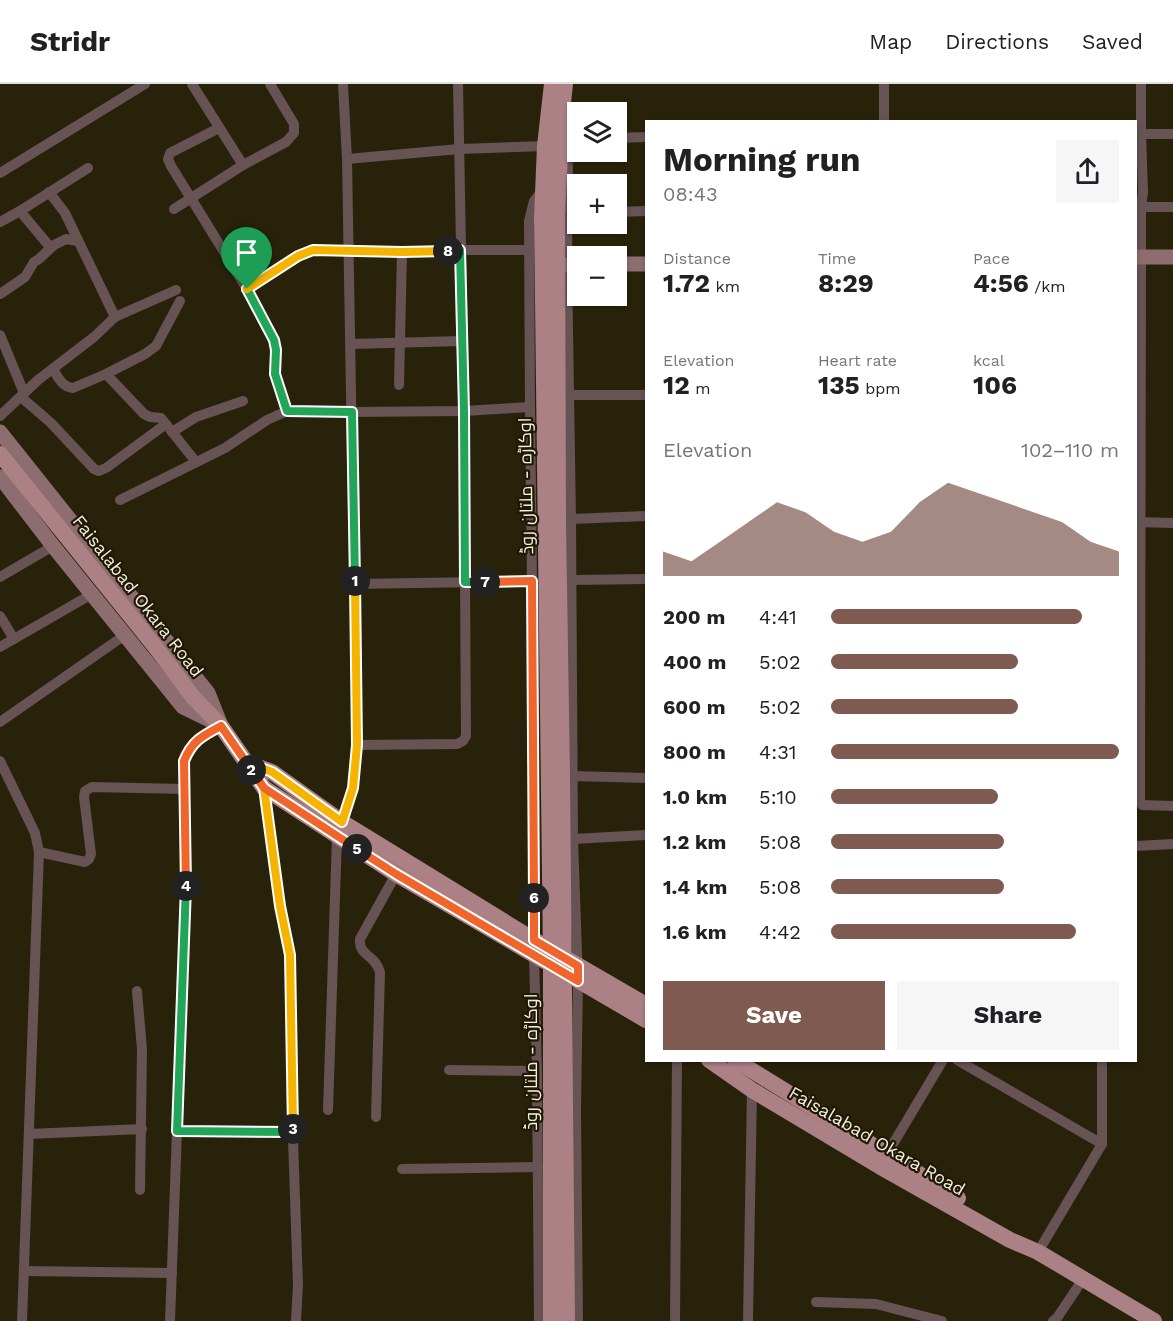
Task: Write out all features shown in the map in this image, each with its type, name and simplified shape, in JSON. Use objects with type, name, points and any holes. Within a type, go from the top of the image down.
[{"type":"main road","name":"اوکاڑہ - ملتان روڈ","points":[[551,1321],[550,956],[561,215],[543,190],[552,84]]},
{"type":"main road","name":"اوکاڑہ - ملتان روڈ","points":[[565,84],[562,112],[558,517],[567,1321]]},
{"type":"main road","points":[[1138,257],[1173,257]]},
{"type":"main road","points":[[627,264],[645,264]]},
{"type":"main road","points":[[0,432],[208,693],[221,726]]},
{"type":"main road","name":"Faisalabad Okara Road","points":[[0,454],[193,697],[221,726],[264,788],[340,829],[534,948]]},
{"type":"main road","points":[[0,477],[183,706],[221,726]]},
{"type":"main road","name":"Faisalabad Okara Road","points":[[246,762],[272,772],[396,874],[578,973],[645,1005]]},
{"type":"main road","name":"Faisalabad Okara Road","points":[[578,973],[645,1019]]},
{"type":"main road","name":"Faisalabad Okara Road","points":[[712,1062],[752,1090],[879,1166],[1010,1240],[1034,1250],[1148,1319]]},
{"type":"main road","name":"Faisalabad Okara Road","points":[[738,1062],[1014,1233],[1034,1250]]},
{"type":"street","points":[[0,173],[145,84]]},
{"type":"street","points":[[192,84],[243,165]]},
{"type":"street","points":[[174,209],[243,165],[286,142],[294,133],[294,124],[270,84]]},
{"type":"street","points":[[328,1110],[340,829],[353,788],[357,745],[351,344],[344,84]]},
{"type":"street","points":[[357,745],[457,744],[466,736],[464,411],[458,84]]},
{"type":"street","points":[[884,84],[884,120]]},
{"type":"street","points":[[1141,84],[1138,134],[1143,192],[1138,207],[1138,778],[1142,806],[1173,806]]},
{"type":"street","points":[[562,112],[567,124]]},
{"type":"street","points":[[219,128],[170,153],[168,159],[247,289],[274,340],[275,374],[287,411]]},
{"type":"street","points":[[1138,134],[1173,134]]},
{"type":"street","points":[[627,138],[645,137]]},
{"type":"street","points":[[347,159],[459,149],[545,146]]},
{"type":"street","points":[[568,246],[561,215],[569,162]]},
{"type":"street","points":[[0,222],[88,168]]},
{"type":"street","points":[[540,1321],[534,948],[529,250],[530,214],[534,201],[543,190]]},
{"type":"street","points":[[49,192],[65,213],[115,317]]},
{"type":"street","points":[[1138,207],[1173,207]]},
{"type":"street","points":[[20,211],[50,247]]},
{"type":"street","points":[[627,212],[645,211]]},
{"type":"street","points":[[0,294],[25,277],[33,262],[46,253],[50,247],[66,239],[78,241]]},
{"type":"street","points":[[247,289],[298,256],[313,250],[402,252],[529,250]]},
{"type":"street","points":[[399,385],[402,252]]},
{"type":"street","points":[[0,416],[52,369],[94,337],[115,317],[178,295],[156,346],[145,354],[73,388],[64,385],[52,369]]},
{"type":"street","points":[[571,306],[569,395],[573,839],[578,973],[576,1110],[578,1321]]},
{"type":"street","points":[[0,335],[22,395],[94,469],[99,471],[169,428],[243,401]]},
{"type":"street","points":[[351,344],[462,341]]},
{"type":"street","points":[[106,374],[144,414],[161,418],[196,462]]},
{"type":"street","points":[[569,395],[645,395]]},
{"type":"street","points":[[120,500],[225,448],[267,420],[287,411],[464,411],[530,407]]},
{"type":"street","points":[[571,519],[645,516]]},
{"type":"street","points":[[1138,522],[1173,523]]},
{"type":"street","points":[[0,577],[53,546]]},
{"type":"street","points":[[572,580],[645,579]]},
{"type":"street","points":[[355,584],[532,581]]},
{"type":"street","points":[[0,647],[92,594]]},
{"type":"street","points":[[0,616],[14,639]]},
{"type":"street","points":[[0,723],[125,635]]},
{"type":"street","points":[[170,1321],[186,887],[184,761],[189,749],[199,738],[221,726]]},
{"type":"street","points":[[0,761],[35,833],[39,852],[22,1321]]},
{"type":"street","points":[[573,776],[645,778]]},
{"type":"street","points":[[39,852],[85,862],[89,859],[91,854],[84,797],[85,791],[92,787],[184,789]]},
{"type":"street","points":[[264,788],[280,906],[290,955],[296,1321]]},
{"type":"street","points":[[573,839],[645,835]]},
{"type":"street","points":[[1137,846],[1173,844]]},
{"type":"street","points":[[376,1117],[380,972],[375,960],[361,950],[359,944],[396,874]]},
{"type":"street","points":[[137,991],[142,1049],[140,1190]]},
{"type":"street","points":[[675,1321],[677,1062]]},
{"type":"street","points":[[887,1154],[942,1062]]},
{"type":"street","points":[[960,1062],[1102,1144]]},
{"type":"street","points":[[1034,1250],[1102,1144],[1102,1062]]},
{"type":"street","points":[[449,1070],[537,1071]]},
{"type":"street","points":[[748,1321],[752,1090]]},
{"type":"street","points":[[29,1134],[142,1129]]},
{"type":"street","points":[[177,1131],[293,1132]]},
{"type":"street","points":[[402,1169],[538,1167]]},
{"type":"street","points":[[24,1271],[172,1273]]},
{"type":"street","points":[[1053,1321],[1083,1279]]},
{"type":"street","points":[[816,1302],[876,1304],[942,1321]]},
{"type":"route","points":[[247,289],[274,340],[275,374],[287,411],[352,412],[357,745],[353,788],[342,822],[272,772],[246,762],[264,788],[280,906],[290,955],[293,1132],[177,1131],[186,887],[184,761],[189,749],[199,738],[221,726],[264,788],[396,874],[578,981],[578,966],[534,940],[532,581],[465,582],[460,250],[402,252],[313,250],[298,256],[247,289]]}]
